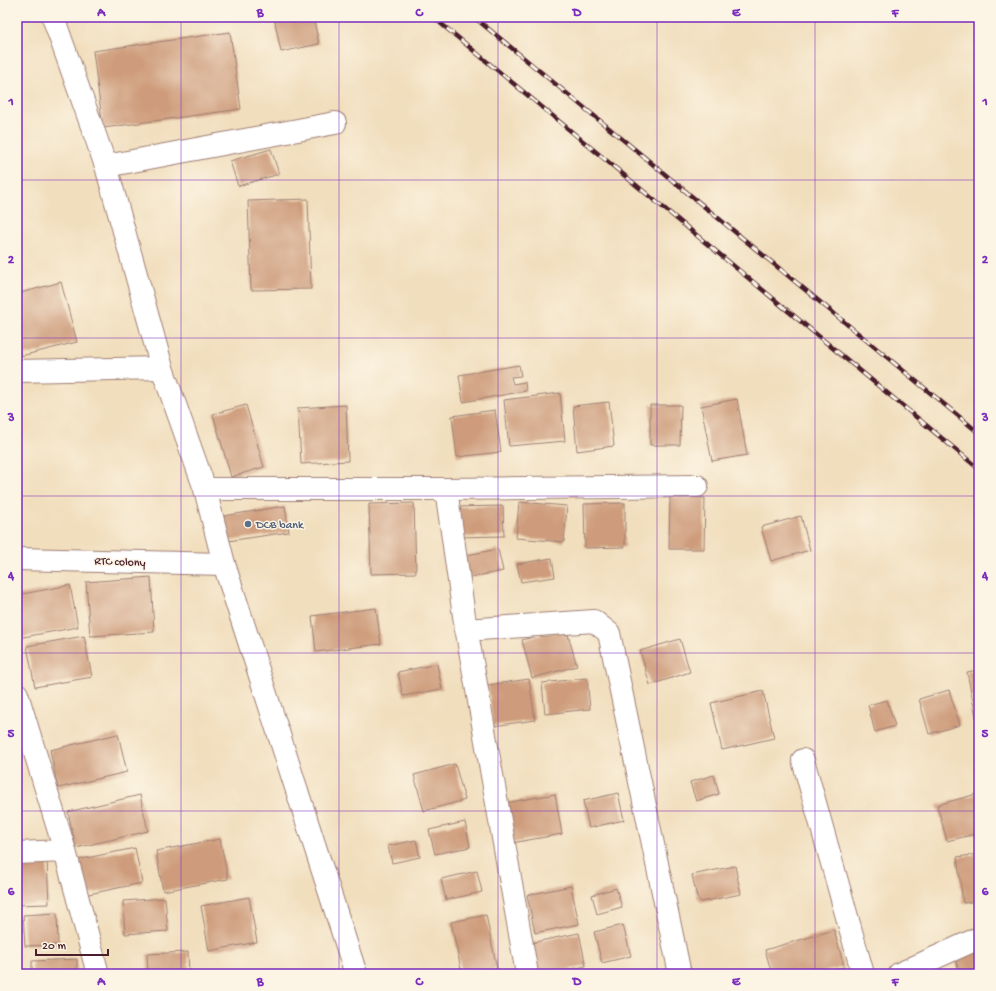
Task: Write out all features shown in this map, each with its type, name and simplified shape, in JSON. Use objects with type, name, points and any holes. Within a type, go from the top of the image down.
[{"type":"main road","points":[[53,17],[106,166],[162,368],[205,489],[224,564],[356,974]]},
{"type":"main road","points":[[106,166],[335,123]]},
{"type":"main road","points":[[17,371],[162,368]]},
{"type":"main road","points":[[205,489],[446,489],[697,486]]},
{"type":"main road","points":[[446,489],[466,630],[527,974]]},
{"type":"main road","name":"RTC colony","points":[[17,559],[224,564]]},
{"type":"main road","points":[[466,630],[594,621],[609,632],[680,974]]},
{"type":"main road","points":[[17,694],[65,851],[98,974]]},
{"type":"main road","points":[[802,760],[863,974]]},
{"type":"main road","points":[[17,853],[65,851]]},
{"type":"main road","points":[[899,974],[979,938]]},
{"type":"building","points":[[274,17],[313,17],[319,44],[281,52]]},
{"type":"building","points":[[230,32],[241,109],[103,128],[93,51]]},
{"type":"building","points":[[271,149],[279,174],[238,186],[230,161]]},
{"type":"building","points":[[308,199],[311,289],[251,290],[248,201]]},
{"type":"building","points":[[61,282],[77,342],[21,356],[17,341],[17,294]]},
{"type":"building","points":[[519,365],[521,376],[511,377],[513,384],[525,382],[526,391],[463,402],[459,375]]},
{"type":"building","points":[[560,393],[565,441],[509,446],[504,400]]},
{"type":"building","points":[[737,399],[747,455],[712,461],[701,406]]},
{"type":"building","points":[[609,402],[614,446],[577,451],[573,406]]},
{"type":"building","points":[[246,405],[264,467],[231,477],[213,414]]},
{"type":"building","points":[[346,405],[348,461],[301,464],[298,408]]},
{"type":"building","points":[[650,405],[681,405],[680,445],[650,445]]},
{"type":"building","points":[[495,410],[501,452],[457,457],[452,416]]},
{"type":"building","points":[[670,497],[705,498],[704,549],[669,549]]},
{"type":"building","points":[[519,502],[567,506],[564,542],[516,538]]},
{"type":"building","points":[[414,503],[416,573],[371,574],[369,504]]},
{"type":"building","points":[[625,503],[625,547],[585,548],[584,504]]},
{"type":"building","points":[[285,506],[289,532],[228,541],[224,516]]},
{"type":"building","points":[[503,506],[504,536],[455,537],[454,507]]},
{"type":"building","points":[[801,516],[810,550],[771,561],[761,527]]},
{"type":"building","points":[[498,549],[503,571],[461,579],[457,557]]},
{"type":"building","points":[[552,558],[555,577],[521,582],[517,564]]},
{"type":"building","points":[[151,577],[154,632],[90,636],[86,582]]},
{"type":"building","points":[[70,585],[78,627],[18,638],[17,595]]},
{"type":"building","points":[[376,608],[381,644],[316,652],[312,616]]},
{"type":"building","points":[[566,628],[577,666],[532,678],[522,640]]},
{"type":"building","points":[[84,636],[92,677],[35,687],[27,646]]},
{"type":"building","points":[[680,639],[690,672],[650,685],[640,651]]},
{"type":"building","points":[[437,664],[442,689],[403,696],[398,672]]},
{"type":"building","points":[[979,670],[979,727],[978,727],[967,672]]},
{"type":"building","points":[[587,678],[590,709],[545,714],[542,683]]},
{"type":"building","points":[[529,679],[535,720],[493,726],[488,685]]},
{"type":"building","points":[[949,690],[960,725],[929,734],[919,699]]},
{"type":"building","points":[[763,691],[774,738],[722,750],[711,703]]},
{"type":"building","points":[[887,700],[895,726],[875,732],[868,705]]},
{"type":"building","points":[[118,734],[127,772],[58,788],[50,750]]},
{"type":"building","points":[[455,764],[465,800],[424,811],[414,775]]},
{"type":"building","points":[[714,775],[719,794],[696,801],[690,782]]},
{"type":"building","points":[[618,793],[624,820],[589,828],[583,801]]},
{"type":"building","points":[[555,794],[562,834],[506,844],[499,804]]},
{"type":"building","points":[[977,794],[979,803],[979,833],[947,841],[937,805]]},
{"type":"building","points":[[140,795],[148,831],[76,848],[68,812]]},
{"type":"building","points":[[465,822],[470,847],[435,854],[429,830]]},
{"type":"building","points":[[220,839],[228,879],[163,891],[156,851]]},
{"type":"building","points":[[416,840],[420,857],[392,863],[388,846]]},
{"type":"building","points":[[135,848],[142,883],[84,895],[77,860]]},
{"type":"building","points":[[979,854],[979,901],[963,903],[957,857]]},
{"type":"building","points":[[47,860],[49,904],[17,905],[17,861]]},
{"type":"building","points":[[735,866],[741,894],[701,902],[697,897],[692,875]]},
{"type":"building","points":[[477,871],[482,892],[446,900],[441,879]]},
{"type":"building","points":[[571,886],[579,924],[535,933],[527,895]]},
{"type":"building","points":[[616,888],[622,907],[597,914],[592,895]]},
{"type":"building","points":[[249,897],[257,942],[209,951],[201,906]]},
{"type":"building","points":[[165,898],[168,931],[125,934],[123,901]]},
{"type":"building","points":[[57,913],[58,945],[25,946],[23,915]]},
{"type":"building","points":[[486,915],[497,969],[474,974],[462,974],[451,922]]},
{"type":"building","points":[[623,925],[631,956],[602,963],[594,932]]},
{"type":"building","points":[[834,930],[844,967],[817,974],[772,974],[765,950]]},
{"type":"building","points":[[579,933],[586,966],[548,974],[537,974],[530,943]]},
{"type":"building","points":[[979,947],[979,974],[960,974],[954,955]]},
{"type":"building","points":[[188,952],[189,974],[148,974],[147,954]]},
{"type":"building","points":[[77,959],[77,974],[32,974],[32,961]]},
{"type":"railway","points":[[433,17],[979,469]]},
{"type":"railway","points":[[474,17],[979,433]]},
{"type":"place","name":"DCB bank","points":[[248,524]]}]
